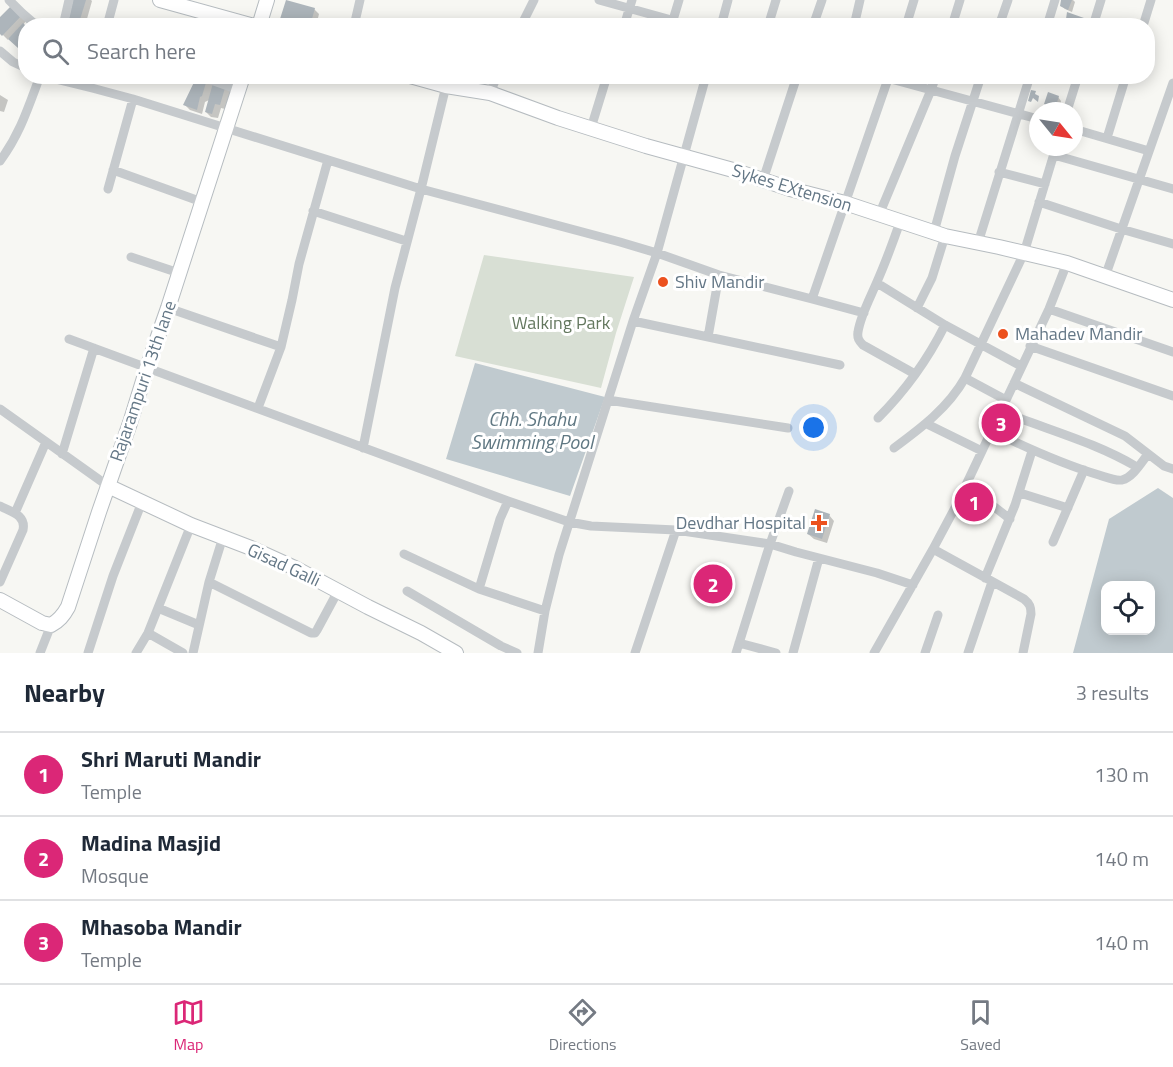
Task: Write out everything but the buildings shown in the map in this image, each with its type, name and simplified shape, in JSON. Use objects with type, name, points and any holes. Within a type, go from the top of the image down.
[{"type":"street","points":[[9,0],[28,18]]},
{"type":"street","points":[[65,18],[69,0]]},
{"type":"street","points":[[109,18],[114,0]]},
{"type":"street","points":[[162,0],[226,18]]},
{"type":"street","points":[[261,18],[267,0]]},
{"type":"street","points":[[356,18],[360,0]]},
{"type":"street","points":[[525,18],[534,0]]},
{"type":"street","points":[[599,0],[630,4],[668,18]]},
{"type":"street","points":[[674,18],[680,0]]},
{"type":"street","points":[[723,18],[728,0]]},
{"type":"street","points":[[770,18],[776,0]]},
{"type":"street","points":[[816,18],[822,0]]},
{"type":"street","points":[[856,18],[860,0]]},
{"type":"street","points":[[908,18],[914,0]]},
{"type":"street","points":[[954,18],[960,0]]},
{"type":"street","points":[[1002,18],[1008,0]]},
{"type":"street","points":[[1049,18],[1055,0]]},
{"type":"street","points":[[1095,18],[1101,0]]},
{"type":"street","points":[[1145,18],[1151,0]]},
{"type":"street","points":[[0,51],[18,64]]},
{"type":"street","points":[[1105,276],[1173,83]]},
{"type":"street","points":[[0,161],[12,145],[43,84]]},
{"type":"street","points":[[76,84],[133,99],[421,189],[657,253],[719,275],[864,312]]},
{"type":"street","points":[[92,88],[93,84]]},
{"type":"street","name":"Rajarampuri 13th lane","points":[[51,626],[58,622],[68,607],[241,84]]},
{"type":"street","name":"Sykes EXtension","points":[[439,84],[490,93],[558,118],[790,189],[845,203],[939,234],[1067,263],[1173,300]]},
{"type":"street","points":[[490,93],[494,84]]},
{"type":"street","points":[[591,128],[605,84]]},
{"type":"street","points":[[538,653],[545,611],[569,522],[657,253],[704,84]]},
{"type":"street","points":[[763,180],[794,84]]},
{"type":"street","points":[[812,300],[884,84]]},
{"type":"street","points":[[911,84],[1029,116]]},
{"type":"street","points":[[879,215],[934,84]]},
{"type":"street","points":[[917,308],[932,278],[955,156],[978,84]]},
{"type":"street","points":[[978,243],[1027,84]]},
{"type":"street","points":[[1070,102],[1075,84]]},
{"type":"street","points":[[1107,138],[1124,84]]},
{"type":"street","points":[[363,448],[406,241],[446,86]]},
{"type":"street","points":[[108,189],[133,99]]},
{"type":"street","points":[[1083,131],[1149,151]]},
{"type":"street","points":[[894,448],[927,424],[965,378],[1024,253],[1053,156]]},
{"type":"street","points":[[1070,156],[1173,189]]},
{"type":"street","points":[[258,408],[281,346],[299,264],[328,160]]},
{"type":"street","points":[[113,170],[202,202]]},
{"type":"street","points":[[999,172],[1045,184]]},
{"type":"street","points":[[1039,202],[1121,230],[1173,244]]},
{"type":"street","points":[[313,211],[406,241]]},
{"type":"street","points":[[900,222],[864,312],[858,330],[858,340],[915,374]]},
{"type":"street","points":[[131,257],[180,273]]},
{"type":"street","points":[[874,653],[966,485],[1049,309],[1067,263]]},
{"type":"street","points":[[708,337],[719,275]]},
{"type":"street","points":[[877,283],[945,325],[1021,366]]},
{"type":"street","points":[[168,308],[281,346]]},
{"type":"street","points":[[1049,309],[1173,352]]},
{"type":"street","points":[[633,321],[840,365]]},
{"type":"street","points":[[878,418],[915,374],[945,325]]},
{"type":"street","points":[[69,339],[569,522],[591,526],[675,530],[770,544],[913,585]]},
{"type":"street","points":[[1030,346],[1173,396]]},
{"type":"street","points":[[62,454],[94,348]]},
{"type":"street","points":[[965,378],[1006,400]]},
{"type":"street","points":[[1014,383],[1125,436],[1164,466],[1173,470]]},
{"type":"street","points":[[608,400],[788,428]]},
{"type":"street","points":[[0,409],[108,486]]},
{"type":"street","points":[[1019,418],[1096,446],[1137,467]]},
{"type":"street","points":[[927,424],[982,452]]},
{"type":"street","points":[[992,431],[1032,451],[1116,480],[1131,475],[1148,454]]},
{"type":"street","points":[[15,513],[46,442]]},
{"type":"street","points":[[979,653],[968,652],[988,580],[1020,493],[1032,451]]},
{"type":"street","points":[[1053,542],[1084,470]]},
{"type":"street","points":[[966,485],[1010,519]]},
{"type":"street","name":"Gisad Galli","points":[[108,486],[191,525],[295,568],[456,653]]},
{"type":"street","points":[[736,653],[789,491]]},
{"type":"street","points":[[1020,493],[1068,508]]},
{"type":"street","points":[[479,589],[500,519],[508,501]]},
{"type":"street","points":[[88,653],[113,576],[142,502]]},
{"type":"street","points":[[0,506],[21,517],[24,524],[0,582]]},
{"type":"street","points":[[136,653],[148,633],[191,525]]},
{"type":"street","points":[[636,652],[675,530]]},
{"type":"street","points":[[193,653],[209,582],[223,537]]},
{"type":"street","points":[[933,549],[1024,599],[1031,608],[1023,653]]},
{"type":"street","points":[[404,554],[479,589],[545,611]]},
{"type":"street","points":[[793,653],[819,558]]},
{"type":"street","points":[[209,582],[311,633],[317,630],[338,591]]},
{"type":"street","points":[[407,591],[517,653]]},
{"type":"street","points":[[0,600],[51,626],[40,653]]},
{"type":"street","points":[[158,608],[199,625]]},
{"type":"street","points":[[925,653],[938,615]]},
{"type":"street","points":[[148,633],[183,653]]},
{"type":"street","points":[[739,643],[776,653]]},
{"type":"green space","name":"Walking Park","points":[[484,255],[634,277],[601,388],[455,356]]},
{"type":"water","name":"Chh. Shahu Swimming Pool","points":[[475,363],[605,397],[570,496],[446,459]]},
{"type":"water","points":[[1158,488],[1173,498],[1173,653],[1073,653],[1109,519]]},
{"type":"place","name":"Shiv Mandir","points":[[663,282]]},
{"type":"place","name":"Mahadev Mandir","points":[[1003,334]]},
{"type":"place","name":"Mhasoba Mandir","points":[[1001,423]]},
{"type":"place","name":"Shri Maruti Mandir","points":[[974,502]]},
{"type":"place","name":"Devdhar Hospital","points":[[819,523]]},
{"type":"place","name":"Madina Masjid","points":[[713,584]]}]
